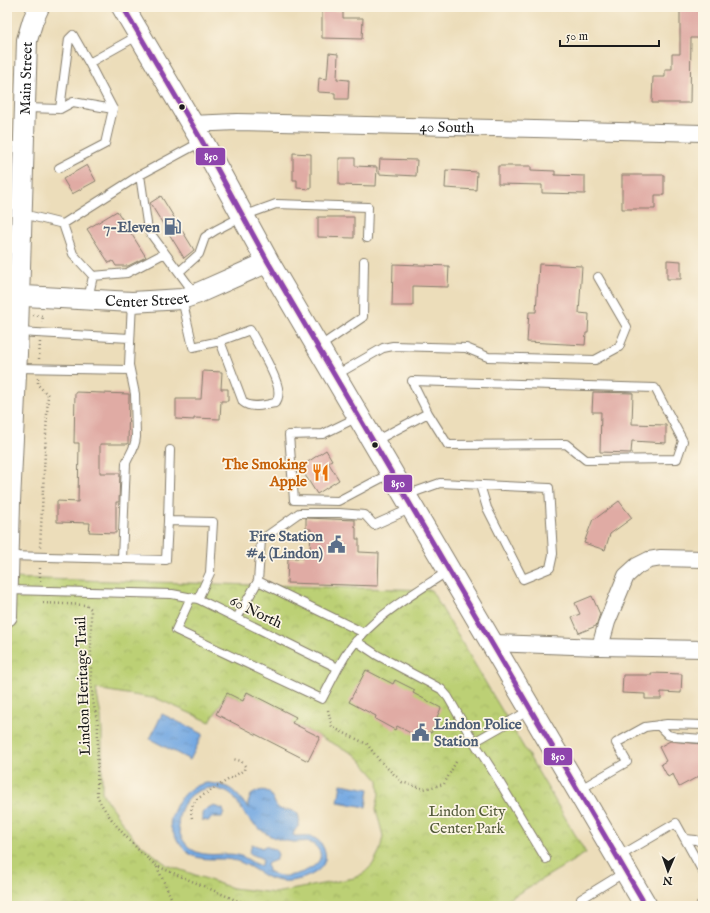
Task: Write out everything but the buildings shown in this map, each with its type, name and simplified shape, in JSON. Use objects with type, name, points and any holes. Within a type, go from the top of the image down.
[{"type":"main road","points":[[123,7],[268,262],[532,709],[646,906]]},
{"type":"street","name":"Main Street","points":[[7,616],[8,502],[13,358],[22,213],[27,40],[39,7]]},
{"type":"street","name":"40 South","points":[[196,133],[237,122],[703,133]]},
{"type":"street","name":"Center Street","points":[[15,309],[88,300],[132,302],[189,296],[268,262]]},
{"type":"street","points":[[600,647],[607,622],[626,576],[637,566],[648,560],[661,558],[703,559]]},
{"type":"street","points":[[493,643],[703,649]]},
{"type":"lane","points":[[59,168],[105,144],[113,109],[90,63],[73,35],[69,39],[60,110]]},
{"type":"lane","points":[[90,63],[139,35]]},
{"type":"lane","points":[[25,108],[60,110],[73,102],[113,109]]},
{"type":"lane","points":[[22,213],[63,224],[140,175],[196,133]]},
{"type":"lane","points":[[140,175],[148,230],[179,272],[189,296],[193,347],[220,341],[250,330],[275,379],[279,395],[276,403],[268,405],[247,405],[243,402],[220,341]]},
{"type":"lane","points":[[179,272],[199,254],[205,237],[243,216],[276,204],[368,207],[367,238]]},
{"type":"lane","points":[[63,224],[73,254],[93,276]]},
{"type":"lane","points":[[93,276],[128,272],[165,253]]},
{"type":"lane","points":[[319,348],[363,317],[364,261]]},
{"type":"lane","points":[[88,300],[93,276]]},
{"type":"lane","points":[[335,376],[383,348],[393,346],[466,348],[488,357],[595,360],[619,347],[627,327],[598,277]]},
{"type":"lane","points":[[122,559],[126,463],[128,456],[133,451],[136,444],[135,394],[130,370],[132,302]]},
{"type":"lane","points":[[15,309],[40,334],[130,338]]},
{"type":"lane","points":[[13,358],[38,368],[130,370]]},
{"type":"lane","points":[[412,381],[655,388],[683,441],[677,459],[586,460],[566,444],[448,445],[428,413],[412,381]]},
{"type":"lane","points":[[374,442],[428,413]]},
{"type":"lane","points":[[359,416],[323,434],[289,435],[294,500],[338,501],[392,472]]},
{"type":"lane","points":[[8,556],[166,560],[170,450]]},
{"type":"lane","points":[[237,618],[258,581],[261,540],[299,513],[365,515],[374,525],[409,501],[440,483],[549,488],[553,554],[550,568],[523,579],[487,508],[480,485]]},
{"type":"lane","points":[[168,521],[213,522],[210,572],[176,630],[322,699],[345,653],[362,632],[374,621],[450,570]]},
{"type":"lane","points":[[258,581],[362,632]]},
{"type":"lane","name":"60 North","points":[[8,582],[40,591],[172,594],[194,598],[338,668]]},
{"type":"lane","points":[[356,641],[377,655],[441,689],[448,697],[546,859]]},
{"type":"lane","points":[[474,742],[532,709]]},
{"type":"lane","points":[[578,790],[627,762],[616,744],[645,727],[667,724],[703,725]]},
{"type":"lane","points":[[658,725],[668,734],[676,737],[703,738]]},
{"type":"lane","points":[[585,906],[581,899],[622,864],[676,823],[703,872]]},
{"type":"lane","points":[[685,839],[696,840],[703,844]]},
{"type":"path","points":[[15,309],[43,316],[40,334],[38,385],[48,395],[40,556],[40,591]]},
{"type":"path","name":"Lindon Heritage Trail","points":[[40,591],[40,603],[86,605],[91,608],[91,680],[93,701],[98,725],[96,794],[104,809],[132,845],[150,862],[157,866],[238,901],[260,905],[306,906]]},
{"type":"path","points":[[328,710],[332,726],[367,744],[379,760],[402,782],[424,789],[444,784],[457,760]]},
{"type":"path","points":[[192,818],[190,812],[193,804],[198,799],[244,770],[244,766],[241,761],[233,759]]},
{"type":"path","points":[[157,866],[175,906]]},
{"type":"green space","name":"Lindon City Center Park","points":[[8,578],[431,590],[586,853],[502,903],[500,906],[7,906]],"holes":[[[96,689],[158,699],[210,722],[227,693],[243,701],[247,692],[295,717],[292,723],[356,755],[378,780],[379,794],[376,809],[383,836],[380,850],[373,864],[364,873],[354,878],[275,893],[232,888],[167,865],[135,840],[102,792],[102,733],[101,716]]]},
{"type":"water","points":[[162,714],[203,734],[190,760],[150,739]]},
{"type":"water","points":[[207,783],[227,787],[239,797],[248,808],[251,795],[258,791],[264,790],[268,792],[277,807],[283,810],[290,810],[298,814],[299,825],[293,835],[310,836],[321,844],[325,854],[325,861],[321,868],[298,880],[281,881],[265,876],[240,862],[222,859],[205,859],[190,854],[183,848],[176,838],[170,823],[180,798],[192,788]],"holes":[[[213,788],[230,794],[237,801],[248,819],[267,834],[283,840],[312,843],[319,852],[320,858],[317,863],[311,868],[295,875],[280,876],[268,871],[268,863],[276,860],[278,855],[276,850],[265,846],[262,848],[252,844],[249,853],[261,858],[263,861],[260,866],[238,855],[207,854],[190,848],[183,840],[179,830],[181,810],[186,801],[193,794],[202,789]]]},
{"type":"water","points":[[341,784],[369,789],[366,807],[338,802]]},
{"type":"water","points":[[212,806],[223,809],[224,813],[222,817],[213,817],[208,821],[202,820],[202,813],[207,808]]},
{"type":"transit line","name":"850","points":[[123,7],[202,141],[268,262],[646,906]]},
{"type":"place","name":"7-Eleven","points":[[173,227]]},
{"type":"place","name":"The Smoking Apple","points":[[320,473]]},
{"type":"place","name":"Fire Station #4 (Lindon)","points":[[336,545]]},
{"type":"place","name":"Lindon Police Station","points":[[421,733]]}]
